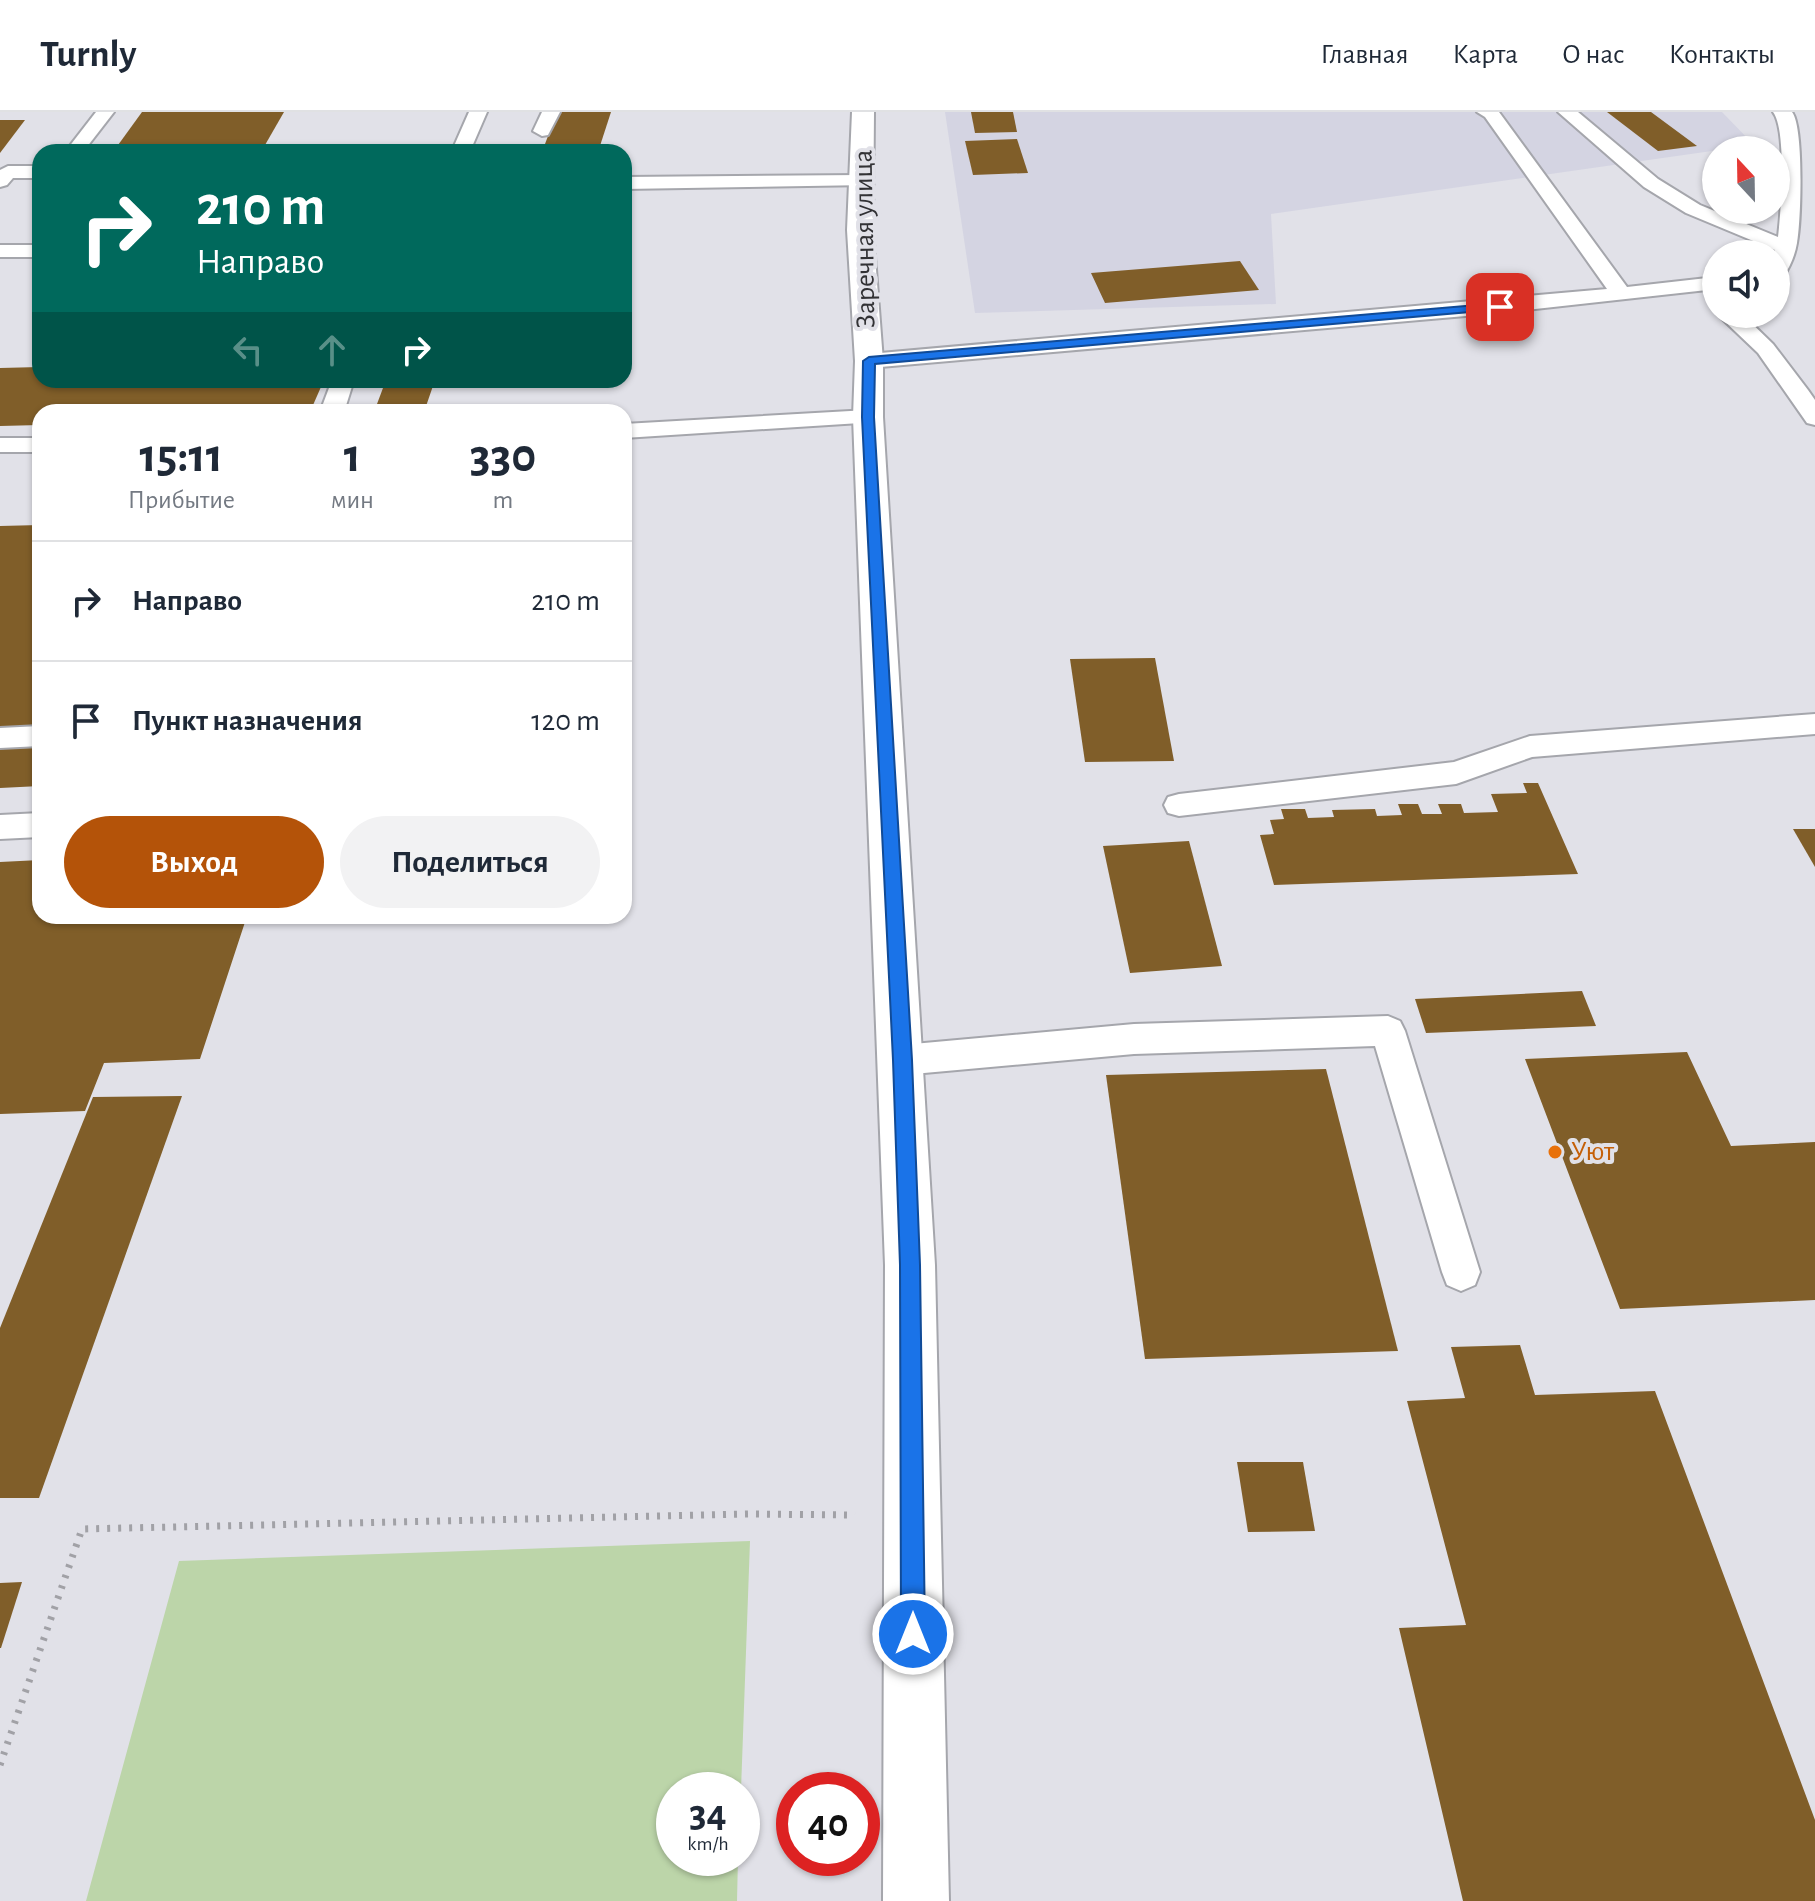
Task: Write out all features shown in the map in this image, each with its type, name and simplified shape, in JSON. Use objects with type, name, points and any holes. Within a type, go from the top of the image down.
[{"type":"street","name":"Заречная улица","points":[[863,112],[860,230],[869,361],[868,417],[910,1265],[916,1901]]},
{"type":"lane","points":[[80,144],[105,112]]},
{"type":"lane","points":[[464,144],[478,112]]},
{"type":"lane","points":[[542,131],[551,112]]},
{"type":"lane","points":[[1489,112],[1620,292]]},
{"type":"lane","points":[[1567,112],[1651,183],[1693,209],[1769,240]]},
{"type":"lane","points":[[1782,112],[1787,117],[1791,167],[1786,240]]},
{"type":"lane","points":[[1,179],[8,172],[32,172]]},
{"type":"lane","points":[[632,183],[862,181]]},
{"type":"lane","points":[[0,251],[32,251]]},
{"type":"lane","points":[[869,361],[1484,308],[1702,284]]},
{"type":"lane","points":[[1680,286],[1702,298]]},
{"type":"lane","points":[[1746,328],[1789,377],[1815,418]]},
{"type":"lane","points":[[632,431],[868,417]]},
{"type":"lane","points":[[0,445],[32,445]]},
{"type":"lane","points":[[1179,805],[1456,773],[1530,747],[1815,724]]},
{"type":"lane","points":[[0,738],[32,736]]},
{"type":"lane","points":[[0,827],[32,825]]},
{"type":"lane","points":[[902,1060],[1134,1039],[1388,1031],[1461,1272]]},
{"type":"path","points":[[0,1765],[82,1529],[748,1514],[912,1516]]},
{"type":"shaded area","points":[[945,112],[1722,112],[1745,136],[1702,136],[1702,152],[1271,214],[1276,304],[975,313]]},
{"type":"green space","points":[[750,1541],[742,1772],[656,1772],[656,1876],[738,1876],[737,1901],[86,1901],[179,1561]]},
{"type":"building","points":[[142,112],[284,112],[266,144],[119,144]]},
{"type":"building","points":[[557,112],[611,112],[601,144],[545,144]]},
{"type":"building","points":[[971,112],[1013,112],[1017,132],[975,133]]},
{"type":"building","points":[[1607,112],[1651,112],[1697,146],[1658,151]]},
{"type":"building","points":[[0,120],[25,120],[0,153]]},
{"type":"building","points":[[1017,139],[1028,173],[973,175],[965,141]]},
{"type":"building","points":[[1240,261],[1259,290],[1105,303],[1091,273]]},
{"type":"building","points":[[32,367],[32,388],[320,388],[314,404],[32,404],[32,425],[0,426],[0,368]]},
{"type":"building","points":[[383,388],[432,388],[427,404],[377,404]]},
{"type":"building","points":[[32,525],[32,732],[0,733],[0,526]]},
{"type":"building","points":[[1155,658],[1174,761],[1085,762],[1070,659]]},
{"type":"building","points":[[32,746],[32,786],[0,788],[0,747]]},
{"type":"building","points":[[1523,783],[1538,783],[1578,874],[1274,885],[1260,835],[1274,834],[1270,820],[1284,819],[1281,809],[1305,809],[1308,818],[1334,817],[1332,810],[1375,809],[1377,816],[1402,815],[1398,804],[1418,804],[1422,814],[1442,814],[1438,804],[1461,804],[1464,813],[1498,812],[1491,794],[1527,793]]},
{"type":"building","points":[[1793,829],[1815,829],[1815,867]]},
{"type":"building","points":[[1189,841],[1222,966],[1130,973],[1103,846]]},
{"type":"building","points":[[32,860],[32,924],[244,924],[200,1059],[104,1063],[85,1111],[0,1114],[0,862]]},
{"type":"building","points":[[1582,991],[1596,1026],[1426,1033],[1415,999]]},
{"type":"building","points":[[1687,1052],[1731,1146],[1815,1142],[1815,1300],[1620,1309],[1525,1059]]},
{"type":"building","points":[[1326,1069],[1398,1351],[1145,1359],[1106,1075]]},
{"type":"building","points":[[182,1096],[39,1498],[0,1498],[0,1328],[93,1097]]},
{"type":"building","points":[[1520,1345],[1535,1395],[1655,1391],[1815,1820],[1815,1901],[1463,1901],[1399,1628],[1466,1625],[1407,1401],[1465,1398],[1451,1347]]},
{"type":"building","points":[[1237,1462],[1303,1462],[1315,1531],[1248,1532]]},
{"type":"building","points":[[22,1582],[1,1648],[0,1648],[0,1583]]},
{"type":"place","name":"Уют","points":[[1555,1152]]},
{"type":"route","points":[[913,1634],[910,1265],[868,417],[869,361],[1500,307]]}]
